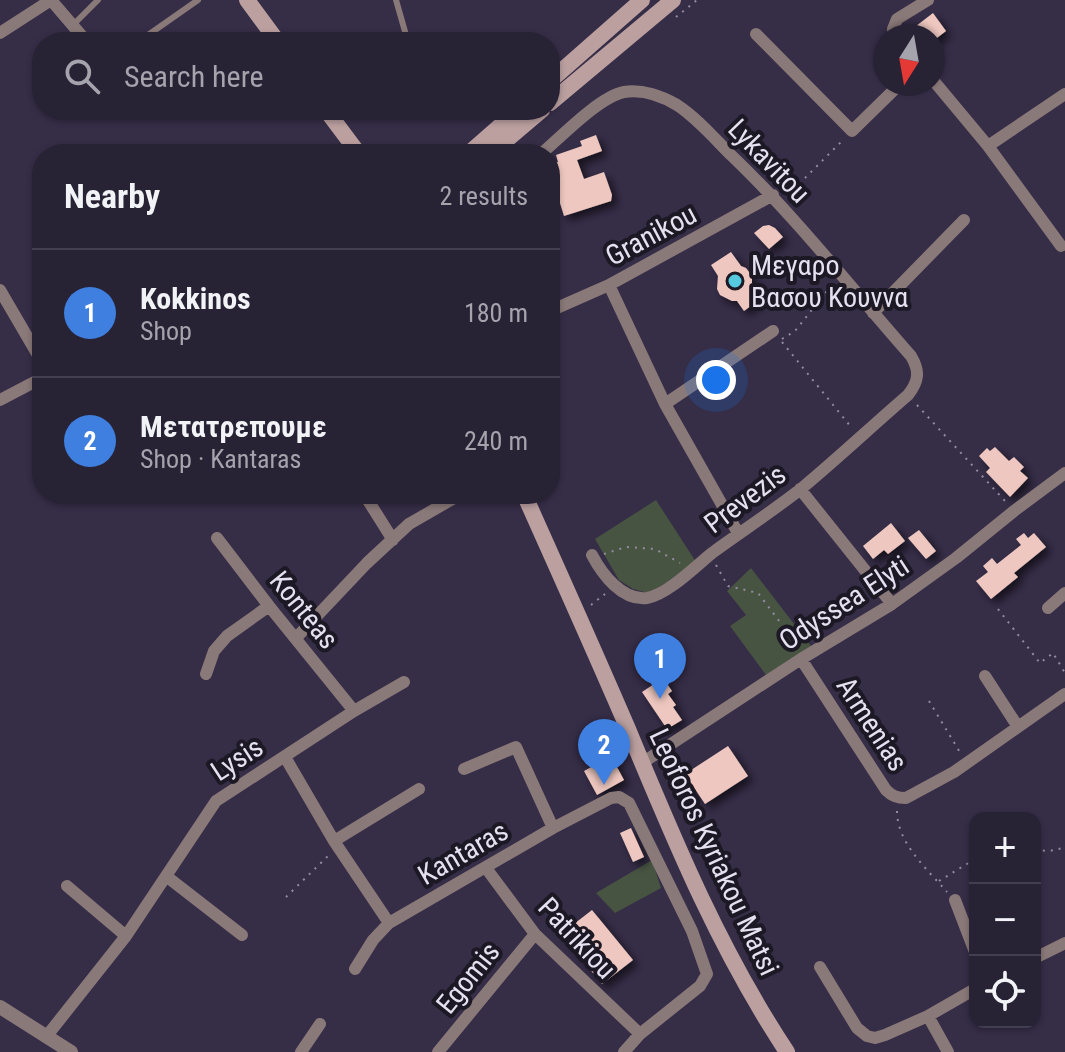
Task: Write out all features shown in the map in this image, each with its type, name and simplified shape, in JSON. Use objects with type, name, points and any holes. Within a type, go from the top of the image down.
[{"type":"main road","points":[[247,0],[259,7],[273,32]]},
{"type":"main road","points":[[560,72],[642,0]]},
{"type":"main road","points":[[560,95],[673,0]]},
{"type":"main road","points":[[333,120],[350,144]]},
{"type":"main road","points":[[479,144],[507,120]]},
{"type":"main road","points":[[502,144],[530,120]]},
{"type":"main road","name":"Leoforos Kyriakou Matsi","points":[[529,504],[719,937],[787,1052]]},
{"type":"street","points":[[0,33],[51,0],[79,32]]},
{"type":"street","points":[[894,24],[928,0]]},
{"type":"street","points":[[756,34],[852,131],[888,96]]},
{"type":"street","name":"Lykavitou","points":[[553,144],[607,100],[623,92],[661,97],[685,110],[776,199],[911,356],[916,363],[918,380]]},
{"type":"street","points":[[945,94],[988,146],[1061,246]]},
{"type":"street","points":[[988,146],[1065,94]]},
{"type":"street","name":"Granikou","points":[[560,307],[609,285],[776,199]]},
{"type":"street","points":[[873,313],[964,220]]},
{"type":"street","points":[[609,285],[665,404],[738,533]]},
{"type":"street","points":[[0,290],[32,345]]},
{"type":"street","points":[[665,404],[773,331]]},
{"type":"street","name":"Prevezis","points":[[615,585],[632,596],[642,598],[668,587],[800,489],[908,395],[918,380]]},
{"type":"street","points":[[0,400],[32,383]]},
{"type":"street","name":"Odyssea Elyti","points":[[642,763],[892,604],[1065,474]]},
{"type":"street","points":[[800,489],[892,604]]},
{"type":"street","points":[[370,504],[393,540]]},
{"type":"street","points":[[296,638],[409,524],[444,504]]},
{"type":"street","name":"Konteas","points":[[217,538],[354,711]]},
{"type":"street","points":[[592,557],[601,572],[615,585]]},
{"type":"street","points":[[1048,608],[1065,593]]},
{"type":"street","points":[[206,674],[214,651],[227,636],[269,606]]},
{"type":"street","name":"Armenias","points":[[804,658],[886,790],[899,798],[906,798],[954,772],[1065,694]]},
{"type":"street","points":[[985,676],[1018,727]]},
{"type":"street","name":"Lysis","points":[[46,1037],[126,936],[216,801],[404,682]]},
{"type":"street","points":[[464,769],[516,747],[553,828]]},
{"type":"street","points":[[285,757],[336,844],[389,923]]},
{"type":"street","points":[[336,844],[419,789]]},
{"type":"street","name":"Kantaras","points":[[355,969],[373,940],[389,923],[611,798],[619,797],[629,803],[661,866]]},
{"type":"street","points":[[624,1052],[640,1034],[700,986],[707,974],[692,931],[661,866],[682,858]]},
{"type":"street","name":"Patrikiou","points":[[486,868],[535,934],[640,1034]]},
{"type":"street","points":[[166,876],[242,935]]},
{"type":"street","points":[[67,886],[126,936]]},
{"type":"street","points":[[955,900],[969,936]]},
{"type":"street","name":"Egomis","points":[[438,1052],[535,934]]},
{"type":"street","points":[[1039,956],[1065,943]]},
{"type":"street","points":[[820,967],[857,1028],[875,1038],[928,1016],[969,992]]},
{"type":"street","points":[[0,1007],[71,1052]]},
{"type":"street","points":[[928,1016],[948,1052]]},
{"type":"street","points":[[301,1052],[320,1024]]},
{"type":"lane","points":[[73,25],[98,0]]},
{"type":"lane","points":[[152,32],[198,0]]},
{"type":"lane","points":[[396,0],[405,32]]},
{"type":"path","points":[[776,199],[852,131]]},
{"type":"path","points":[[840,275],[795,331],[780,340],[860,437]]},
{"type":"path","points":[[908,395],[1014,511]]},
{"type":"path","points":[[592,557],[626,547],[655,549],[692,569]]},
{"type":"path","points":[[710,555],[728,586],[758,593],[804,658]]},
{"type":"path","points":[[579,616],[615,585]]},
{"type":"path","points":[[998,609],[1040,663],[1053,653],[1065,673]]},
{"type":"path","points":[[929,701],[967,763]]},
{"type":"path","points":[[899,798],[896,815],[901,832],[913,853],[955,900]]},
{"type":"path","points":[[286,897],[336,844]]},
{"type":"path","points":[[1041,850],[1065,847]]},
{"type":"path","points":[[938,882],[969,863]]},
{"type":"green space","points":[[656,500],[698,565],[648,593],[633,589],[619,580],[595,539]]},
{"type":"green space","points":[[751,568],[811,646],[766,675],[730,626],[746,615],[727,591]]},
{"type":"green space","points":[[652,860],[661,888],[615,913],[596,893]]},
{"type":"building","points":[[933,13],[941,24],[919,24]]},
{"type":"building","points":[[596,135],[602,151],[577,160],[584,179],[604,172],[611,201],[564,216],[560,203],[560,154],[582,146],[580,141]]},
{"type":"building","points":[[769,225],[783,237],[769,249],[754,233]]},
{"type":"building","name":"Μεγαρο Βασου Κουννα","points":[[731,252],[752,276],[752,283],[763,297],[744,311],[737,301],[720,295],[718,276],[711,265]]},
{"type":"building","points":[[995,447],[1009,461],[1014,457],[1024,467],[1020,471],[1028,478],[1010,497],[986,472],[990,468],[979,456],[987,448],[990,451]]},
{"type":"building","points":[[891,523],[905,541],[888,554],[884,550],[873,559],[863,546]]},
{"type":"building","points":[[919,530],[936,551],[926,559],[908,538]]},
{"type":"building","points":[[1024,533],[1028,538],[1034,533],[1046,547],[1014,573],[1018,577],[991,599],[976,581],[988,572],[983,566],[992,558],[997,564],[1021,545],[1016,539]]},
{"type":"building","points":[[663,678],[672,691],[668,694],[676,705],[673,707],[682,720],[667,729],[642,692]]},
{"type":"building","points":[[728,746],[748,776],[705,804],[685,774]]},
{"type":"building","points":[[611,756],[624,780],[597,795],[584,771]]},
{"type":"building","points":[[631,828],[644,857],[633,862],[620,833]]},
{"type":"building","points":[[592,910],[633,960],[602,984],[561,934]]},
{"type":"place","name":"Μεγαρο Βασου Κουννα","points":[[735,281]]},
{"type":"place","name":"Kokkinos","points":[[660,699]]},
{"type":"place","name":"Μετατρεπουμε","points":[[604,785]]}]
